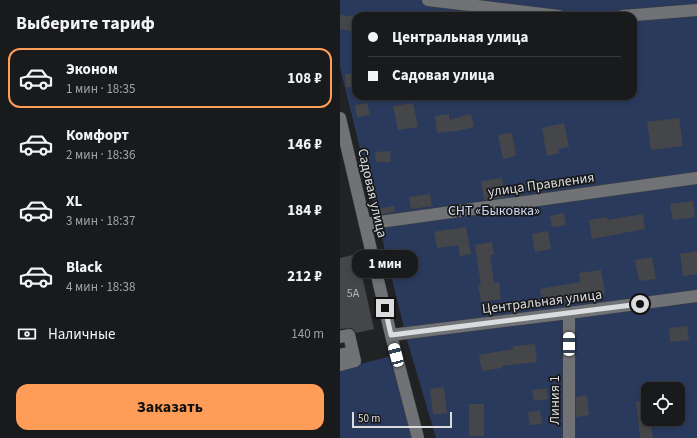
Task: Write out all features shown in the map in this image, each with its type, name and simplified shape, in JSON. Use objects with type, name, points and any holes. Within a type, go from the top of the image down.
[{"type":"street","points":[[428,0],[527,12]]},
{"type":"street","points":[[637,15],[697,10]]},
{"type":"street","name":"Садовая улица","points":[[340,118],[391,335],[418,438]]},
{"type":"street","name":"улица Правления","points":[[365,224],[697,178]]},
{"type":"street","name":"Центральная улица","points":[[391,335],[697,296]]},
{"type":"street","name":"Линия 1","points":[[569,313],[569,438]]},
{"type":"street","points":[[340,337],[349,335],[356,361],[340,365]]},
{"type":"street","points":[[340,355],[353,352]]},
{"type":"green space","name":"СНТ «Быковка»","points":[[340,0],[697,0],[697,438],[436,438],[407,340],[340,67]]},
{"type":"green space","points":[[396,355],[418,438],[340,438],[340,369]]},
{"type":"building","points":[[340,15],[352,16],[352,31],[340,29]]},
{"type":"building","points":[[345,74],[352,74],[352,87],[346,87]]},
{"type":"building","points":[[367,103],[370,115],[357,117],[355,105]]},
{"type":"building","points":[[413,103],[418,127],[398,130],[393,106]]},
{"type":"building","points":[[449,114],[449,120],[471,114],[474,127],[457,131],[437,133],[435,116]]},
{"type":"building","points":[[679,118],[683,146],[651,150],[647,122]]},
{"type":"building","points":[[564,123],[569,147],[558,149],[559,153],[547,156],[542,128]]},
{"type":"building","points":[[512,133],[516,156],[503,159],[498,135]]},
{"type":"building","points":[[390,151],[391,162],[376,162],[375,152]]},
{"type":"building","points":[[502,178],[505,197],[484,200],[481,181]]},
{"type":"building","points":[[430,194],[432,206],[411,209],[409,197]]},
{"type":"building","points":[[693,201],[695,217],[673,220],[670,204]]},
{"type":"building","points":[[394,206],[395,212],[377,215],[376,209]]},
{"type":"building","points":[[564,213],[566,225],[552,227],[550,216]]},
{"type":"building","points":[[643,214],[645,229],[592,239],[589,220],[607,217],[607,220]]},
{"type":"building","points":[[466,227],[471,254],[460,256],[458,245],[437,248],[434,232]]},
{"type":"building","points":[[548,231],[551,249],[535,252],[532,234]]},
{"type":"building","points":[[492,242],[494,255],[490,255],[494,283],[499,282],[501,299],[481,302],[478,285],[481,285],[475,245]]},
{"type":"building","points":[[697,251],[697,274],[683,276],[680,254]]},
{"type":"building","points":[[357,254],[374,329],[356,333],[351,328],[340,329],[340,258]]},
{"type":"building","points":[[652,257],[656,279],[639,281],[635,260]]},
{"type":"building","points":[[601,270],[605,294],[543,305],[540,289],[580,282],[579,273]]},
{"type":"building","points":[[687,326],[689,340],[670,342],[669,328]]},
{"type":"building","points":[[535,344],[537,362],[501,366],[502,368],[482,371],[479,355],[513,349],[513,346]]},
{"type":"building","points":[[444,387],[447,413],[433,415],[430,389]]},
{"type":"building","points":[[547,388],[548,399],[534,401],[532,390]]},
{"type":"building","points":[[587,395],[589,415],[576,417],[576,397]]},
{"type":"building","points":[[641,401],[641,426],[651,426],[653,438],[640,438],[636,402]]},
{"type":"building","points":[[469,404],[484,404],[484,436],[469,436]]},
{"type":"building","points":[[540,411],[542,424],[530,425],[528,412]]},
{"type":"route","points":[[385,308],[391,335],[640,304]]}]
